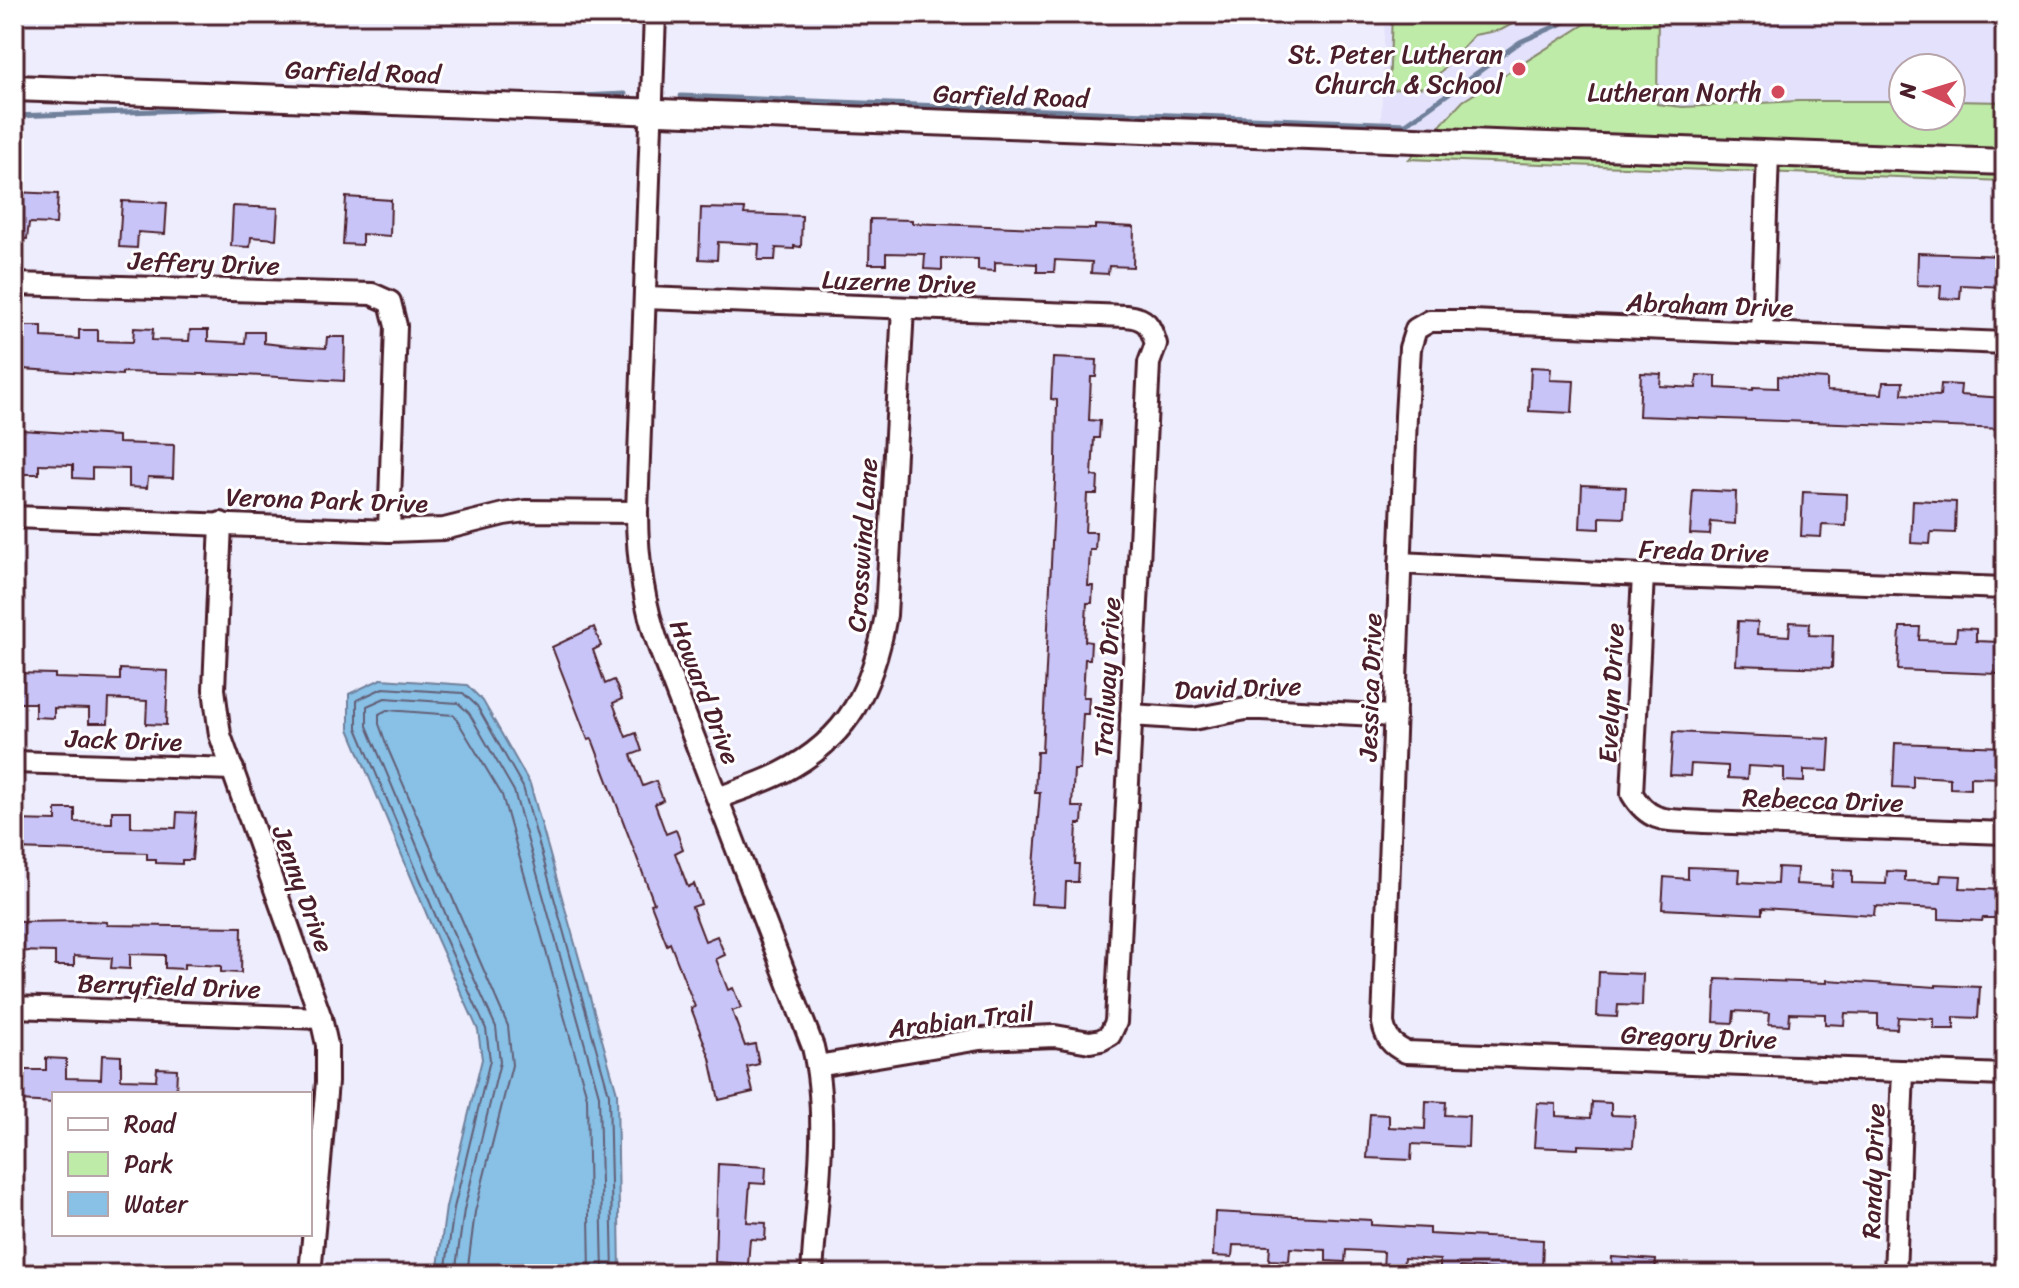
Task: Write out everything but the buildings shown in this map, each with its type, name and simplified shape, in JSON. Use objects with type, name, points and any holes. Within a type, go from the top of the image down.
[{"type":"street","name":"Howard Drive","points":[[655,14],[637,512],[638,566],[649,619],[807,1029],[817,1066],[820,1128],[812,1274]]},
{"type":"street","name":"Garfield Road","points":[[14,88],[2005,162]]},
{"type":"street","points":[[1762,333],[1768,153]]},
{"type":"street","name":"Jeffery Drive","points":[[14,284],[372,294],[390,302],[396,326],[389,531]]},
{"type":"street","name":"Luzerne Drive","points":[[645,298],[1126,316],[1142,318],[1149,323]]},
{"type":"street","name":"Crosswind Lane","points":[[718,798],[783,772],[822,745],[843,726],[863,696],[879,657],[886,615],[903,309]]},
{"type":"street","name":"Abraham Drive","points":[[1416,329],[1430,321],[1457,321],[2005,343]]},
{"type":"street","name":"Trailway Drive","points":[[1110,1035],[1116,1022],[1149,363],[1156,344],[1149,323]]},
{"type":"street","name":"Jessica Drive","points":[[1393,1046],[1385,1034],[1383,1023],[1409,361],[1411,338],[1416,329]]},
{"type":"street","name":"Verona Park Drive","points":[[14,517],[389,531],[444,529],[525,511],[637,512]]},
{"type":"street","name":"Jenny Drive","points":[[221,523],[214,689],[220,735],[321,1018],[327,1045],[327,1082],[310,1274]]},
{"type":"street","name":"Freda Drive","points":[[1400,563],[2005,588]]},
{"type":"street","name":"Evelyn Drive","points":[[1642,810],[1632,794],[1643,575]]},
{"type":"street","name":"David Drive","points":[[1131,715],[1193,719],[1262,709],[1395,716]]},
{"type":"street","name":"Jack Drive","points":[[14,762],[233,769]]},
{"type":"street","name":"Rebecca Drive","points":[[1642,810],[1655,818],[1704,822],[2005,833]]},
{"type":"street","name":"Berryfield Drive","points":[[14,1007],[321,1018]]},
{"type":"street","name":"Arabian Trail","points":[[817,1066],[980,1039],[1055,1036],[1090,1042],[1110,1035]]},
{"type":"street","name":"Gregory Drive","points":[[1393,1046],[1406,1052],[1421,1053],[2005,1075]]},
{"type":"street","name":"Randy Drive","points":[[1895,1274],[1903,1071]]},
{"type":"shaded area","points":[[1385,14],[2005,14],[2005,140],[1650,137],[1381,124]]},
{"type":"green space","points":[[1392,14],[1531,14],[1501,30],[1474,35],[1427,87],[1389,90]]},
{"type":"green space","points":[[1601,14],[1658,14],[1657,104],[1683,107],[1798,101],[1887,101],[1887,132],[1967,132],[1967,101],[2005,102],[2005,181],[1409,159],[1463,101]]},
{"type":"water","points":[[381,679],[467,685],[483,701],[530,784],[617,1093],[620,1274],[437,1274],[446,1207],[482,1059],[478,1030],[349,729],[349,694]]},
{"type":"waterway","points":[[681,96],[1406,124],[1520,42],[1583,14]]},
{"type":"waterway","points":[[559,97],[625,94]]},
{"type":"waterway","points":[[14,116],[241,108]]},
{"type":"place","name":"St. Peter Lutheran Church & School","points":[[1519,69]]},
{"type":"place","name":"Lutheran North","points":[[1778,92]]}]
